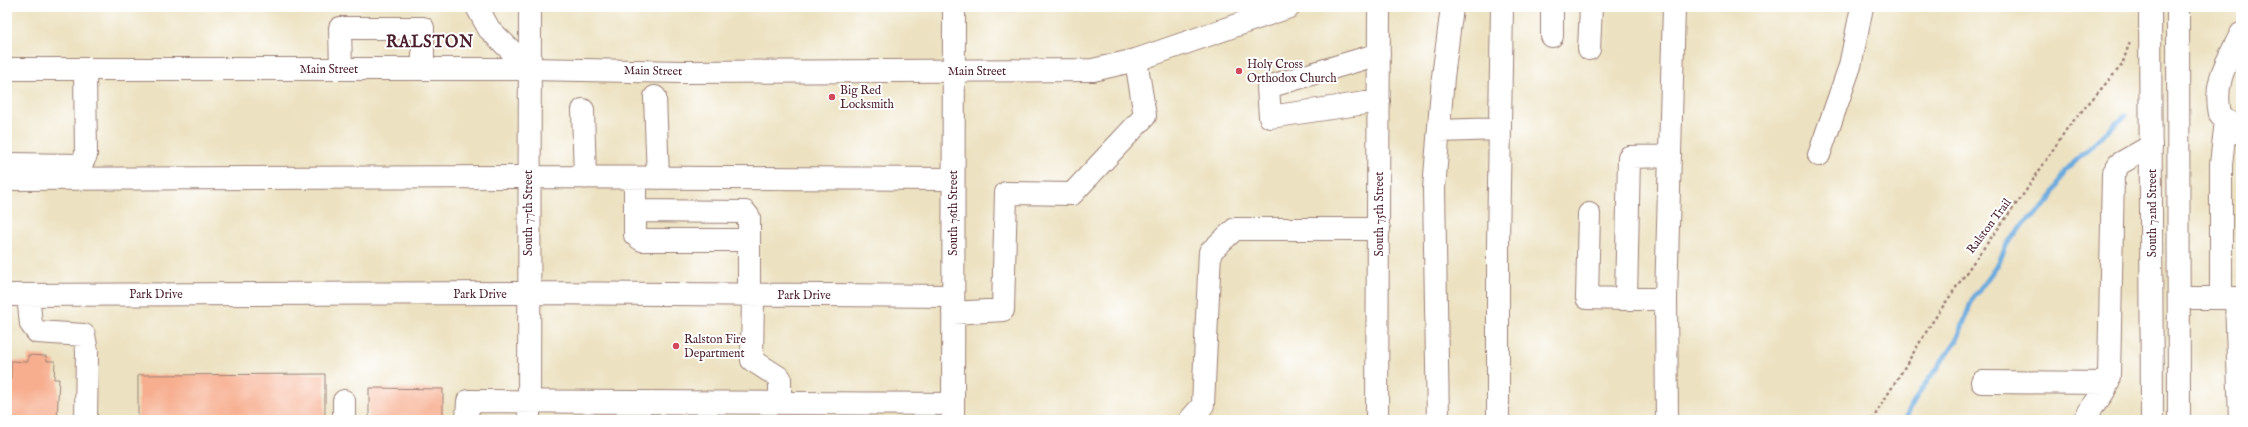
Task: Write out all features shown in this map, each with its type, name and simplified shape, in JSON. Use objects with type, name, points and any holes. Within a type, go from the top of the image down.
[{"type":"street","points":[[477,7],[489,29],[530,69]]},
{"type":"street","name":"South 77th Street","points":[[529,410],[528,177],[530,7]]},
{"type":"street","name":"South 76th Street","points":[[953,412],[954,7]]},
{"type":"street","name":"Main Street","points":[[7,69],[530,69],[684,72],[1082,71],[1115,66],[1136,60],[1289,7]]},
{"type":"street","name":"South 75th Street","points":[[1377,420],[1379,7]]},
{"type":"street","points":[[1438,420],[1434,189],[1452,7]]},
{"type":"street","points":[[1498,420],[1498,243],[1502,7]]},
{"type":"street","points":[[1552,7],[1552,36]]},
{"type":"street","points":[[1589,49],[1591,7]]},
{"type":"street","points":[[1667,420],[1666,299],[1674,7]]},
{"type":"street","points":[[1819,155],[1850,66],[1862,7]]},
{"type":"street","name":"South 72nd Street","points":[[2150,7],[2152,146],[2152,420]]},
{"type":"street","points":[[2178,7],[2179,420]]},
{"type":"street","points":[[340,69],[340,28],[423,28],[423,69]]},
{"type":"street","points":[[2240,420],[2240,339],[2233,298],[2222,164],[2233,127],[2220,114],[2218,108],[2220,76],[2241,34]]},
{"type":"street","points":[[1379,54],[1268,87],[1270,117],[1379,101]]},
{"type":"street","name":"Park Drive","points":[[18,295],[751,295],[953,305],[1004,310],[1006,193],[1072,194],[1145,116],[1136,60]]},
{"type":"street","points":[[7,179],[64,172],[81,165],[86,155],[85,69]]},
{"type":"street","points":[[655,97],[658,178]]},
{"type":"street","points":[[583,110],[585,178]]},
{"type":"street","points":[[1439,131],[1500,129]]},
{"type":"street","points":[[2085,420],[2090,410],[2102,397],[2108,383],[2112,292],[2111,182],[2114,170],[2119,164],[2152,146]]},
{"type":"street","points":[[1626,299],[1629,157],[1670,156]]},
{"type":"street","points":[[7,164],[64,172],[585,178],[954,180]]},
{"type":"street","points":[[635,178],[635,235],[642,240],[744,240],[749,238]]},
{"type":"street","points":[[635,211],[745,212],[749,217],[752,360],[780,378],[780,402]]},
{"type":"street","points":[[1589,214],[1587,298],[1666,299]]},
{"type":"street","points":[[1190,420],[1203,405],[1210,252],[1235,229],[1379,229]]},
{"type":"street","points":[[18,295],[31,324],[37,332],[84,335],[87,351],[86,420]]},
{"type":"street","points":[[2179,298],[2233,298]]},
{"type":"street","points":[[1982,382],[2108,383]]},
{"type":"street","points":[[467,420],[468,401],[529,410],[780,402],[953,412]]},
{"type":"path","name":"Ralston Trail","points":[[1872,420],[1929,328],[1977,257],[2025,192],[2068,127],[2122,65],[2128,50]]},
{"type":"building","points":[[28,355],[46,356],[47,361],[55,361],[54,379],[59,379],[57,420],[8,420],[7,379],[11,378],[11,361],[28,362]]},
{"type":"building","points":[[325,374],[325,420],[138,420],[138,375]]},
{"type":"building","points":[[369,388],[443,389],[443,420],[369,420]]},
{"type":"waterway","points":[[1904,420],[1920,391],[1957,340],[1972,300],[1998,264],[2007,244],[2021,227],[2049,202],[2065,171],[2125,115]]},
{"type":"place","name":"Holy Cross Orthodox Church","points":[[1239,71]]},
{"type":"place","name":"Big Red Locksmith","points":[[832,97]]},
{"type":"place","name":"Ralston Fire Department","points":[[676,346]]},
{"type":"district","name":"RALSTON","points":[[430,43]]}]
